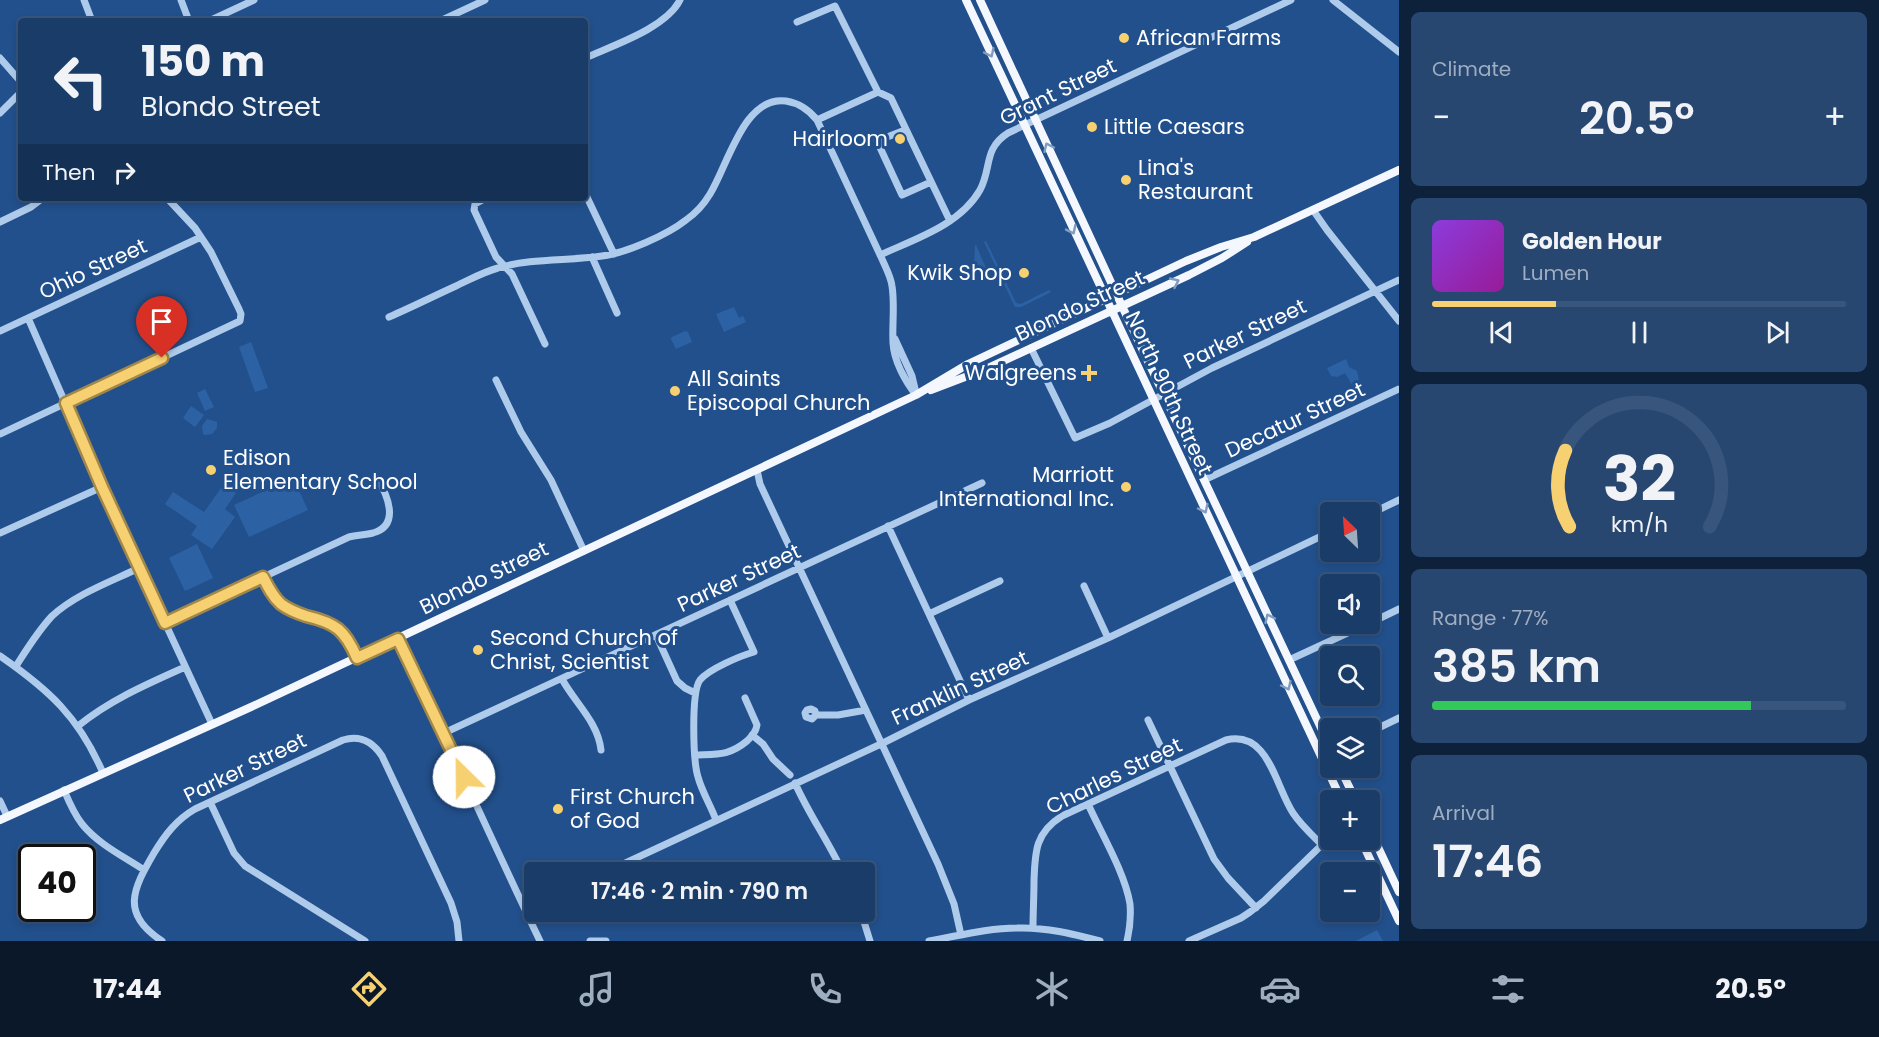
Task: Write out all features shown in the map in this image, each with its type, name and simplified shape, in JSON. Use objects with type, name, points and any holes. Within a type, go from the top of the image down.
[{"type":"main road","name":"North 90th Street","points":[[966,0],[1320,755]]},
{"type":"main road","name":"North 90th Street","points":[[980,0],[1320,727]]},
{"type":"main road","name":"Blondo Street","points":[[4,818],[398,639],[916,395],[968,364],[1207,252],[1254,237],[1399,170]]},
{"type":"main road","name":"Blondo Street","points":[[916,395],[959,380],[1206,267],[1254,237]]},
{"type":"main road","points":[[1366,850],[1399,921]]},
{"type":"main road","points":[[1379,850],[1399,892]]},
{"type":"street","points":[[84,0],[91,18]]},
{"type":"street","points":[[181,0],[188,18]]},
{"type":"street","points":[[215,18],[254,0]]},
{"type":"street","points":[[446,18],[485,0]]},
{"type":"street","points":[[588,57],[657,25],[673,11],[680,0]]},
{"type":"street","name":"Grant Street","points":[[880,255],[950,221],[965,208],[982,185],[990,154],[996,143],[1005,135],[1291,0]]},
{"type":"street","points":[[1333,0],[1399,52]]},
{"type":"street","points":[[797,22],[835,6],[878,92],[891,98],[950,221]]},
{"type":"street","points":[[0,58],[18,79]]},
{"type":"street","points":[[815,118],[878,92]]},
{"type":"street","points":[[0,113],[18,95]]},
{"type":"street","points":[[389,317],[478,276],[505,267],[528,262],[614,254],[676,227],[698,210],[711,192],[753,114],[763,106],[778,101],[789,101],[802,106],[815,118],[880,255],[892,285],[893,334],[912,376],[916,395]]},
{"type":"street","points":[[905,130],[877,141],[902,195],[932,182]]},
{"type":"street","points":[[588,199],[614,254]]},
{"type":"street","points":[[0,222],[38,201]]},
{"type":"street","points":[[0,434],[240,321],[239,309],[217,263],[201,237],[170,201]]},
{"type":"street","points":[[480,201],[475,204],[474,210],[481,227],[496,257],[512,274],[545,344]]},
{"type":"street","points":[[1313,210],[1399,321]]},
{"type":"street","name":"Ohio Street","points":[[0,331],[201,237]]},
{"type":"street","points":[[592,257],[617,313]]},
{"type":"street","name":"Parker Street","points":[[1031,348],[1075,438],[1110,423],[1212,368],[1399,280]]},
{"type":"street","points":[[27,318],[102,487],[212,724]]},
{"type":"street","points":[[496,380],[521,432],[551,480],[584,551]]},
{"type":"street","name":"Decatur Street","points":[[1204,480],[1399,389]]},
{"type":"street","points":[[757,470],[760,484],[946,882],[961,935]]},
{"type":"street","points":[[165,623],[349,537],[373,533],[383,527],[389,519],[390,508],[377,478]]},
{"type":"street","name":"Parker Street","points":[[444,733],[982,483]]},
{"type":"street","points":[[0,534],[102,487]]},
{"type":"street","points":[[1380,509],[1399,500]]},
{"type":"street","points":[[888,526],[969,700]]},
{"type":"street","name":"Franklin Street","points":[[627,862],[1320,537]]},
{"type":"street","points":[[16,666],[42,628],[63,608],[81,596],[139,568]]},
{"type":"street","points":[[263,577],[273,595],[283,605],[298,613],[326,621],[339,629],[347,637],[357,658]]},
{"type":"street","points":[[929,614],[1000,581]]},
{"type":"street","points":[[1084,586],[1108,638]]},
{"type":"street","points":[[716,820],[698,778],[695,755],[695,693],[697,685],[704,676],[754,652],[730,600]]},
{"type":"street","points":[[1380,618],[1399,609]]},
{"type":"street","points":[[656,634],[677,681],[695,693]]},
{"type":"street","points":[[1289,660],[1345,634]]},
{"type":"street","points":[[398,639],[524,907]]},
{"type":"street","points":[[0,656],[16,666],[54,698],[78,726],[103,772]]},
{"type":"street","points":[[78,726],[114,700],[185,667]]},
{"type":"street","points":[[562,679],[595,729],[601,750]]},
{"type":"street","points":[[695,755],[731,752],[752,735],[757,725],[745,698]]},
{"type":"street","points":[[816,715],[838,715],[866,710]]},
{"type":"street","points":[[1380,727],[1399,718]]},
{"type":"street","points":[[1148,720],[1214,859],[1256,908]]},
{"type":"street","points":[[752,735],[790,775]]},
{"type":"street","name":"Parker Street","points":[[162,941],[144,927],[135,910],[135,889],[144,870],[174,825],[189,812],[210,802],[343,740],[357,738],[364,739],[380,752],[451,903],[457,922],[459,941]]},
{"type":"street","name":"Charles Street","points":[[1033,928],[1035,856],[1038,843],[1045,830],[1054,821],[1224,741],[1240,738],[1259,747],[1294,814],[1320,843]]},
{"type":"street","points":[[795,783],[807,809],[829,843],[838,862]]},
{"type":"street","points":[[64,790],[76,816],[90,833],[144,870]]},
{"type":"street","points":[[0,801],[4,818]]},
{"type":"street","points":[[210,802],[234,852],[244,866],[365,941]]},
{"type":"street","points":[[1088,804],[1128,893],[1131,918],[1127,941]]},
{"type":"street","points":[[1189,941],[1241,918],[1256,908],[1320,847]]},
{"type":"street","points":[[531,922],[540,941]]},
{"type":"street","points":[[864,922],[870,941]]},
{"type":"street","points":[[929,941],[1001,928],[1033,928],[1065,932],[1100,941]]},
{"type":"street","points":[[590,941],[606,941]]},
{"type":"shaded area","points":[[986,241],[1016,303],[1021,304],[1049,290],[1051,292],[1021,307],[1015,307],[984,242]]},
{"type":"shaded area","points":[[976,245],[986,268],[974,267]]},
{"type":"shaded area","points":[[734,307],[739,318],[743,316],[746,322],[724,332],[716,314]]},
{"type":"shaded area","points":[[685,331],[688,332],[692,342],[676,349],[672,337]]},
{"type":"shaded area","points":[[251,342],[268,388],[255,392],[239,347]]},
{"type":"shaded area","points":[[1346,359],[1349,367],[1357,371],[1360,385],[1352,385],[1345,373],[1337,377],[1331,376],[1327,368]]},
{"type":"shaded area","points":[[205,389],[214,407],[205,411],[197,393]]},
{"type":"shaded area","points":[[191,406],[204,415],[195,427],[183,418]]},
{"type":"shaded area","points":[[207,419],[217,422],[217,428],[212,434],[206,435],[203,434],[202,426]]},
{"type":"shaded area","points":[[293,478],[308,510],[249,537],[234,505]]},
{"type":"shaded area","points":[[224,484],[236,493],[225,509],[235,517],[212,549],[191,535],[197,526],[165,504],[173,492],[204,512]]},
{"type":"shaded area","points":[[197,544],[213,578],[185,591],[169,558]]},
{"type":"shaded area","points":[[1377,930],[1383,941],[1356,941]]},
{"type":"place","name":"African Farms","points":[[1124,38]]},
{"type":"place","name":"Little Caesars","points":[[1092,127]]},
{"type":"place","name":"Hairloom","points":[[900,139]]},
{"type":"place","name":"Lina's Restaurant","points":[[1126,180]]},
{"type":"place","name":"Kwik Shop","points":[[1024,273]]},
{"type":"place","name":"Walgreens","points":[[1089,373]]},
{"type":"place","name":"All Saints Episcopal Church","points":[[675,391]]},
{"type":"place","name":"Edison Elementary School","points":[[211,470]]},
{"type":"place","name":"Marriott International Inc.","points":[[1126,487]]},
{"type":"place","name":"Second Church of Christ, Scientist","points":[[478,650]]},
{"type":"place","name":"First Church of God","points":[[558,809]]},
{"type":"route","points":[[162,358],[66,403],[165,623],[263,577],[269,590],[283,605],[292,611],[333,624],[339,629],[347,637],[357,658],[398,639],[464,777]]}]
